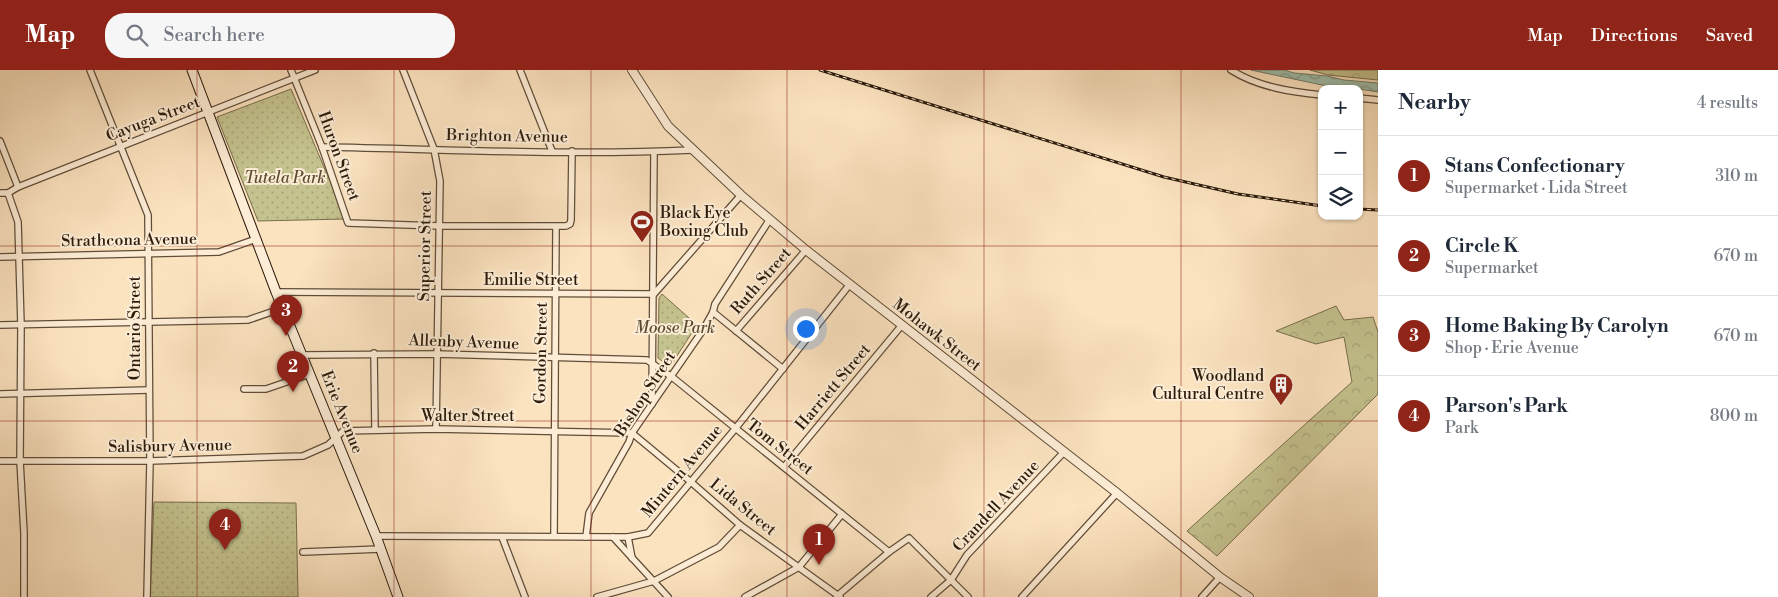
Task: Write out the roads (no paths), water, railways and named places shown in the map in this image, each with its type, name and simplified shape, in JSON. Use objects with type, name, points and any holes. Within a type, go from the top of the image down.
[{"type":"main road","name":"Erie Avenue","points":[[192,70],[276,292],[376,536],[398,597]]},
{"type":"street","name":"Ontario Street","points":[[90,70],[148,215],[150,461],[146,597]]},
{"type":"street","name":"Huron Street","points":[[291,70],[322,147],[348,223],[440,226]]},
{"type":"street","name":"Cayuga Street","points":[[8,193],[18,187],[316,70]]},
{"type":"street","name":"Superior Street","points":[[403,70],[434,148],[440,181],[436,429]]},
{"type":"street","points":[[520,70],[552,151]]},
{"type":"street","name":"Mohawk Street","points":[[632,70],[668,126],[742,195],[806,250],[1117,493],[1220,577],[1249,597]]},
{"type":"street","points":[[1232,70],[1239,75],[1288,91],[1318,94]]},
{"type":"street","points":[[1363,98],[1378,100]]},
{"type":"street","points":[[0,141],[18,187]]},
{"type":"street","name":"Brighton Avenue","points":[[322,147],[572,152],[692,150]]},
{"type":"street","points":[[440,226],[556,227],[568,225],[571,220],[572,152]]},
{"type":"street","points":[[652,404],[654,152]]},
{"type":"street","points":[[0,193],[8,193],[18,222],[21,325],[20,462],[24,533],[24,597]]},
{"type":"street","points":[[654,294],[742,195]]},
{"type":"street","name":"Bishop Street","points":[[586,537],[589,513],[630,442],[632,433],[672,377],[770,219]]},
{"type":"street","name":"Gordon Street","points":[[554,536],[556,227]]},
{"type":"street","name":"Strathcona Avenue","points":[[0,257],[218,252],[256,239]]},
{"type":"street","name":"Ruth Street","points":[[736,331],[806,250]]},
{"type":"street","name":"Mintern Avenue","points":[[376,536],[628,537],[648,533],[735,429],[850,284]]},
{"type":"street","name":"Emilie Street","points":[[276,292],[654,294]]},
{"type":"street","points":[[0,325],[248,320],[283,308]]},
{"type":"street","points":[[713,312],[783,369]]},
{"type":"street","name":"Harriett Street","points":[[784,467],[902,325]]},
{"type":"street","points":[[374,353],[375,430]]},
{"type":"street","name":"Allenby Avenue","points":[[303,355],[436,354],[647,360],[653,364]]},
{"type":"street","name":"Tom Street","points":[[653,364],[672,377],[889,552]]},
{"type":"street","points":[[244,389],[266,389],[310,374]]},
{"type":"street","points":[[0,394],[149,390]]},
{"type":"street","name":"Walter Street","points":[[336,437],[343,431],[436,429],[632,433]]},
{"type":"street","name":"Lida Street","points":[[632,433],[740,525],[838,596]]},
{"type":"street","name":"Salisbury Avenue","points":[[0,461],[150,461],[303,456],[328,445],[336,437]]},
{"type":"street","name":"Crandell Avenue","points":[[931,597],[951,580],[967,555],[1064,452]]},
{"type":"street","points":[[1022,597],[1117,493]]},
{"type":"street","points":[[745,597],[799,567],[842,514]]},
{"type":"street","points":[[597,597],[654,581],[719,547],[740,525]]},
{"type":"street","points":[[502,537],[525,597]]},
{"type":"street","points":[[613,537],[668,597]]},
{"type":"street","points":[[628,537],[632,558]]},
{"type":"street","points":[[838,596],[889,552],[910,538],[968,597]]},
{"type":"street","points":[[302,552],[381,549]]},
{"type":"street","points":[[1202,597],[1220,577]]},
{"type":"water","points":[[1251,70],[1284,70],[1344,80],[1378,83],[1378,92],[1363,90],[1363,85],[1322,85]]},
{"type":"railway","points":[[820,70],[1164,177],[1238,194],[1318,205]]},
{"type":"railway","points":[[1363,209],[1378,210]]},
{"type":"place","name":"Black Eye Boxing Club","points":[[642,243]]},
{"type":"place","name":"Home Baking By Carolyn","points":[[286,336]]},
{"type":"place","name":"Circle K","points":[[293,392]]},
{"type":"place","name":"Woodland Cultural Centre","points":[[1281,406]]},
{"type":"place","name":"Parson's Park","points":[[225,550]]},
{"type":"place","name":"Stans Confectionary","points":[[819,565]]},
{"type":"park label","name":"Tutela Park","points":[[285,178]]},
{"type":"park label","name":"Moose Park","points":[[675,328]]}]
